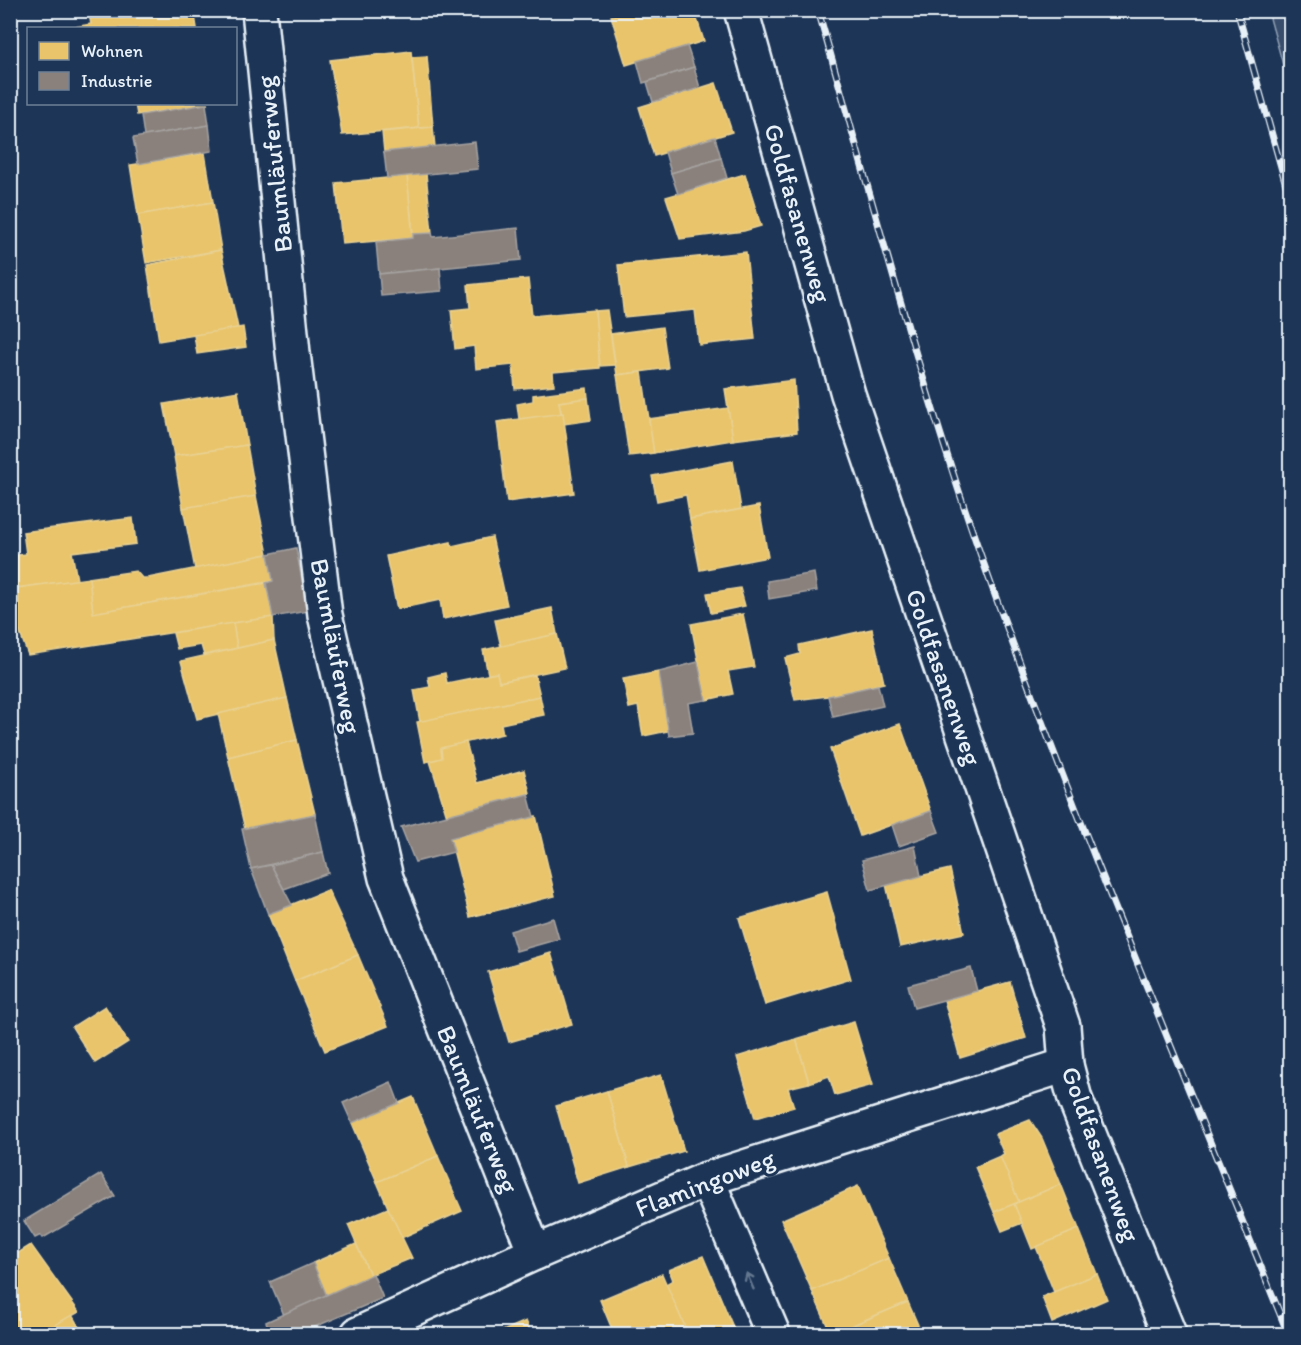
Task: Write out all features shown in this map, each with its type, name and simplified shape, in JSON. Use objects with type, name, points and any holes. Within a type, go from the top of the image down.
[{"type":"street","name":"Baumläuferweg","points":[[259,10],[293,353],[328,626],[386,878],[535,1253]]},
{"type":"street","name":"Goldfasanenweg","points":[[741,10],[848,394],[1063,1026],[1066,1065],[1075,1099],[1168,1335]]},
{"type":"street","name":"Flamingoweg","points":[[358,1335],[535,1253],[707,1179],[1066,1065]]},
{"type":"street","points":[[707,1179],[773,1335]]},
{"type":"shaded area","points":[[1268,11],[1290,11],[1290,90]]},
{"type":"building: Wohnen","points":[[88,10],[120,10],[121,18],[137,16],[136,10],[194,10],[197,27],[74,27],[91,24]]},
{"type":"building: Wohnen","points":[[628,10],[694,10],[704,41],[626,65],[611,16]]},
{"type":"building: Wohnen","points":[[411,51],[419,128],[342,135],[330,60]]},
{"type":"building: Wohnen","points":[[427,56],[433,127],[419,128],[412,57]]},
{"type":"building: Wohnen","points":[[716,83],[732,132],[654,156],[639,107]]},
{"type":"building: Wohnen","points":[[135,105],[202,105],[137,115]]},
{"type":"building: Wohnen","points":[[433,127],[435,147],[384,152],[382,132]]},
{"type":"building: Wohnen","points":[[205,153],[213,202],[138,215],[130,165]]},
{"type":"building: Wohnen","points":[[426,174],[432,233],[413,234],[407,176]]},
{"type":"building: Wohnen","points":[[745,174],[761,226],[744,231],[680,239],[666,197]]},
{"type":"building: Wohnen","points":[[407,176],[413,238],[342,244],[336,183]]},
{"type":"building: Wohnen","points":[[213,202],[221,250],[146,263],[138,215]]},
{"type":"building: Wohnen","points":[[221,250],[238,328],[159,341],[147,265]]},
{"type":"building: Wohnen","points":[[746,252],[755,339],[699,345],[695,310],[624,317],[618,265]]},
{"type":"building: Wohnen","points":[[528,279],[532,316],[595,310],[600,368],[553,372],[554,385],[515,389],[513,365],[476,369],[474,346],[455,349],[451,310],[470,308],[468,285]]},
{"type":"building: Wohnen","points":[[607,310],[615,365],[600,366],[595,311]]},
{"type":"building: Wohnen","points":[[243,327],[246,347],[197,354],[194,335]]},
{"type":"building: Wohnen","points":[[662,327],[668,368],[617,375],[611,334]]},
{"type":"building: Wohnen","points":[[642,372],[654,453],[629,456],[617,375]]},
{"type":"building: Wohnen","points":[[794,380],[797,432],[733,440],[725,389]]},
{"type":"building: Wohnen","points":[[587,388],[588,398],[559,402],[561,414],[519,419],[517,404],[533,401],[533,395]]},
{"type":"building: Wohnen","points":[[238,391],[247,445],[174,456],[164,404]]},
{"type":"building: Wohnen","points":[[588,398],[591,420],[564,424],[559,402]]},
{"type":"building: Wohnen","points":[[728,408],[733,440],[654,453],[649,419]]},
{"type":"building: Wohnen","points":[[563,413],[574,493],[507,502],[497,422]]},
{"type":"building: Wohnen","points":[[247,445],[256,496],[183,508],[174,456]]},
{"type":"building: Wohnen","points":[[733,461],[741,509],[690,519],[686,495],[657,501],[652,476]]},
{"type":"building: Wohnen","points":[[256,496],[268,554],[195,569],[183,508]]},
{"type":"building: Wohnen","points":[[759,506],[768,557],[700,570],[690,519]]},
{"type":"building: Wohnen","points":[[133,518],[136,544],[72,552],[77,580],[15,588],[11,556],[26,554],[23,532]]},
{"type":"building: Wohnen","points":[[492,537],[507,605],[443,619],[440,600],[397,609],[386,556],[451,542],[452,546]]},
{"type":"building: Wohnen","points":[[268,554],[273,581],[93,613],[89,578],[136,571],[142,578],[148,578]]},
{"type":"building: Wohnen","points":[[89,578],[93,613],[266,583],[273,617],[28,655],[10,606],[10,589]]},
{"type":"building: Wohnen","points":[[740,588],[745,606],[711,613],[707,593]]},
{"type":"building: Wohnen","points":[[552,608],[557,634],[501,647],[495,620]]},
{"type":"building: Wohnen","points":[[743,614],[754,667],[728,671],[733,694],[706,700],[691,624]]},
{"type":"building: Wohnen","points":[[273,617],[274,640],[237,648],[233,623]]},
{"type":"building: Wohnen","points":[[233,623],[237,648],[204,655],[201,645],[177,649],[173,633]]},
{"type":"building: Wohnen","points":[[872,629],[884,683],[828,696],[795,700],[785,658],[800,654],[799,645]]},
{"type":"building: Wohnen","points":[[557,634],[565,668],[499,682],[497,673],[488,674],[483,650]]},
{"type":"building: Wohnen","points":[[274,640],[287,698],[197,719],[181,661]]},
{"type":"building: Wohnen","points":[[659,672],[668,731],[643,736],[638,706],[629,708],[623,679]]},
{"type":"building: Wohnen","points":[[445,673],[447,683],[497,673],[499,682],[535,675],[540,696],[420,722],[414,690],[430,687],[428,677]]},
{"type":"building: Wohnen","points":[[540,696],[544,715],[501,724],[503,734],[441,748],[442,758],[425,762],[417,722]]},
{"type":"building: Wohnen","points":[[287,698],[297,740],[228,757],[218,714]]},
{"type":"building: Wohnen","points":[[900,724],[931,811],[860,836],[830,749]]},
{"type":"building: Wohnen","points":[[297,740],[315,814],[245,829],[228,757]]},
{"type":"building: Wohnen","points":[[466,742],[477,783],[524,770],[530,793],[447,816],[430,761],[442,758],[441,748]]},
{"type":"building: Wohnen","points":[[536,816],[555,896],[470,917],[450,838]]},
{"type":"building: Wohnen","points":[[950,869],[964,933],[900,947],[886,884]]},
{"type":"building: Wohnen","points":[[328,890],[358,955],[295,981],[268,914]]},
{"type":"building: Wohnen","points":[[827,892],[851,979],[765,1005],[739,918]]},
{"type":"building: Wohnen","points":[[551,953],[572,1024],[509,1042],[488,972]]},
{"type":"building: Wohnen","points":[[358,955],[388,1026],[325,1051],[295,981]]},
{"type":"building: Wohnen","points":[[1010,982],[1026,1038],[960,1058],[944,1000]]},
{"type":"building: Wohnen","points":[[105,1006],[128,1042],[95,1063],[72,1027]]},
{"type":"building: Wohnen","points":[[854,1022],[873,1085],[835,1095],[829,1076],[809,1083],[796,1039]]},
{"type":"building: Wohnen","points":[[796,1039],[809,1083],[788,1088],[794,1107],[755,1118],[737,1057]]},
{"type":"building: Wohnen","points":[[661,1075],[684,1151],[629,1167],[607,1091]]},
{"type":"building: Wohnen","points":[[607,1091],[629,1167],[578,1183],[556,1106]]},
{"type":"building: Wohnen","points":[[413,1097],[438,1156],[377,1182],[352,1123]]},
{"type":"building: Wohnen","points":[[1030,1120],[1042,1138],[1061,1184],[1019,1202],[1000,1156],[1004,1154],[995,1134]]},
{"type":"building: Wohnen","points":[[438,1156],[462,1211],[401,1238],[377,1182]]},
{"type":"building: Wohnen","points":[[1000,1156],[1019,1202],[994,1212],[975,1167]]},
{"type":"building: Wohnen","points":[[1061,1184],[1079,1229],[1032,1249],[1014,1204]]},
{"type":"building: Wohnen","points":[[858,1186],[889,1258],[812,1291],[781,1220]]},
{"type":"building: Wohnen","points":[[1014,1204],[1022,1223],[1002,1231],[994,1212]]},
{"type":"building: Wohnen","points":[[388,1208],[412,1258],[370,1275],[348,1225]]},
{"type":"building: Wohnen","points":[[1079,1229],[1097,1274],[1054,1292],[1036,1247]]},
{"type":"building: Wohnen","points":[[356,1244],[371,1277],[327,1296],[313,1263]]},
{"type":"building: Wohnen","points":[[31,1245],[79,1312],[39,1334],[10,1334],[10,1258]]},
{"type":"building: Wohnen","points":[[703,1256],[736,1334],[688,1334],[666,1284],[673,1280],[669,1270]]},
{"type":"building: Wohnen","points":[[889,1258],[908,1302],[831,1334],[812,1291]]},
{"type":"building: Wohnen","points":[[662,1274],[688,1334],[614,1334],[600,1300]]},
{"type":"building: Wohnen","points":[[1097,1274],[1107,1299],[1052,1323],[1042,1297]]},
{"type":"building: Wohnen","points":[[908,1302],[922,1334],[832,1334]]},
{"type":"building: Wohnen","points":[[72,1315],[83,1334],[39,1334]]},
{"type":"building: Wohnen","points":[[526,1321],[532,1334],[496,1334]]},
{"type":"building: Industrie","points":[[687,46],[694,67],[643,83],[637,61]]},
{"type":"building: Industrie","points":[[694,67],[700,88],[653,102],[647,82]]},
{"type":"building: Industrie","points":[[206,105],[209,125],[144,136],[141,115]]},
{"type":"building: Industrie","points":[[209,125],[212,151],[138,164],[133,138]]},
{"type":"building: Industrie","points":[[715,137],[721,158],[671,173],[665,152]]},
{"type":"building: Industrie","points":[[475,142],[478,169],[387,178],[384,152]]},
{"type":"building: Industrie","points":[[721,158],[727,178],[678,194],[671,173]]},
{"type":"building: Industrie","points":[[518,228],[521,260],[379,274],[376,242],[413,238],[413,234],[432,233],[433,237]]},
{"type":"building: Industrie","points":[[440,268],[442,291],[381,296],[379,274]]},
{"type":"building: Industrie","points":[[296,548],[308,611],[273,617],[266,583],[273,581],[268,554]]},
{"type":"building: Industrie","points":[[814,573],[817,591],[769,599],[767,581]]},
{"type":"building: Industrie","points":[[698,662],[706,700],[688,703],[693,733],[669,736],[659,672]]},
{"type":"building: Industrie","points":[[878,685],[883,706],[833,717],[828,696]]},
{"type":"building: Industrie","points":[[528,794],[534,817],[450,838],[454,852],[415,862],[401,827]]},
{"type":"building: Industrie","points":[[931,811],[939,832],[899,846],[892,825]]},
{"type":"building: Industrie","points":[[315,814],[323,852],[251,869],[242,829]]},
{"type":"building: Industrie","points":[[915,846],[921,876],[870,890],[862,860]]},
{"type":"building: Industrie","points":[[323,852],[328,873],[284,889],[271,865]]},
{"type":"building: Industrie","points":[[271,865],[292,905],[268,914],[251,869]]},
{"type":"building: Industrie","points":[[553,918],[559,939],[516,951],[510,931]]},
{"type":"building: Industrie","points":[[971,968],[977,991],[914,1008],[908,985]]},
{"type":"building: Industrie","points":[[391,1082],[399,1103],[352,1123],[343,1103]]},
{"type":"building: Industrie","points":[[101,1174],[115,1196],[43,1238],[41,1235],[35,1238],[24,1221]]},
{"type":"building: Industrie","points":[[313,1263],[327,1296],[284,1315],[270,1282]]},
{"type":"building: Industrie","points":[[373,1274],[383,1298],[298,1334],[271,1334],[266,1322]]},
{"type":"railway","points":[[818,10],[903,310],[973,533],[1068,789],[1288,1334]]},
{"type":"railway","points":[[1237,10],[1290,199]]}]
